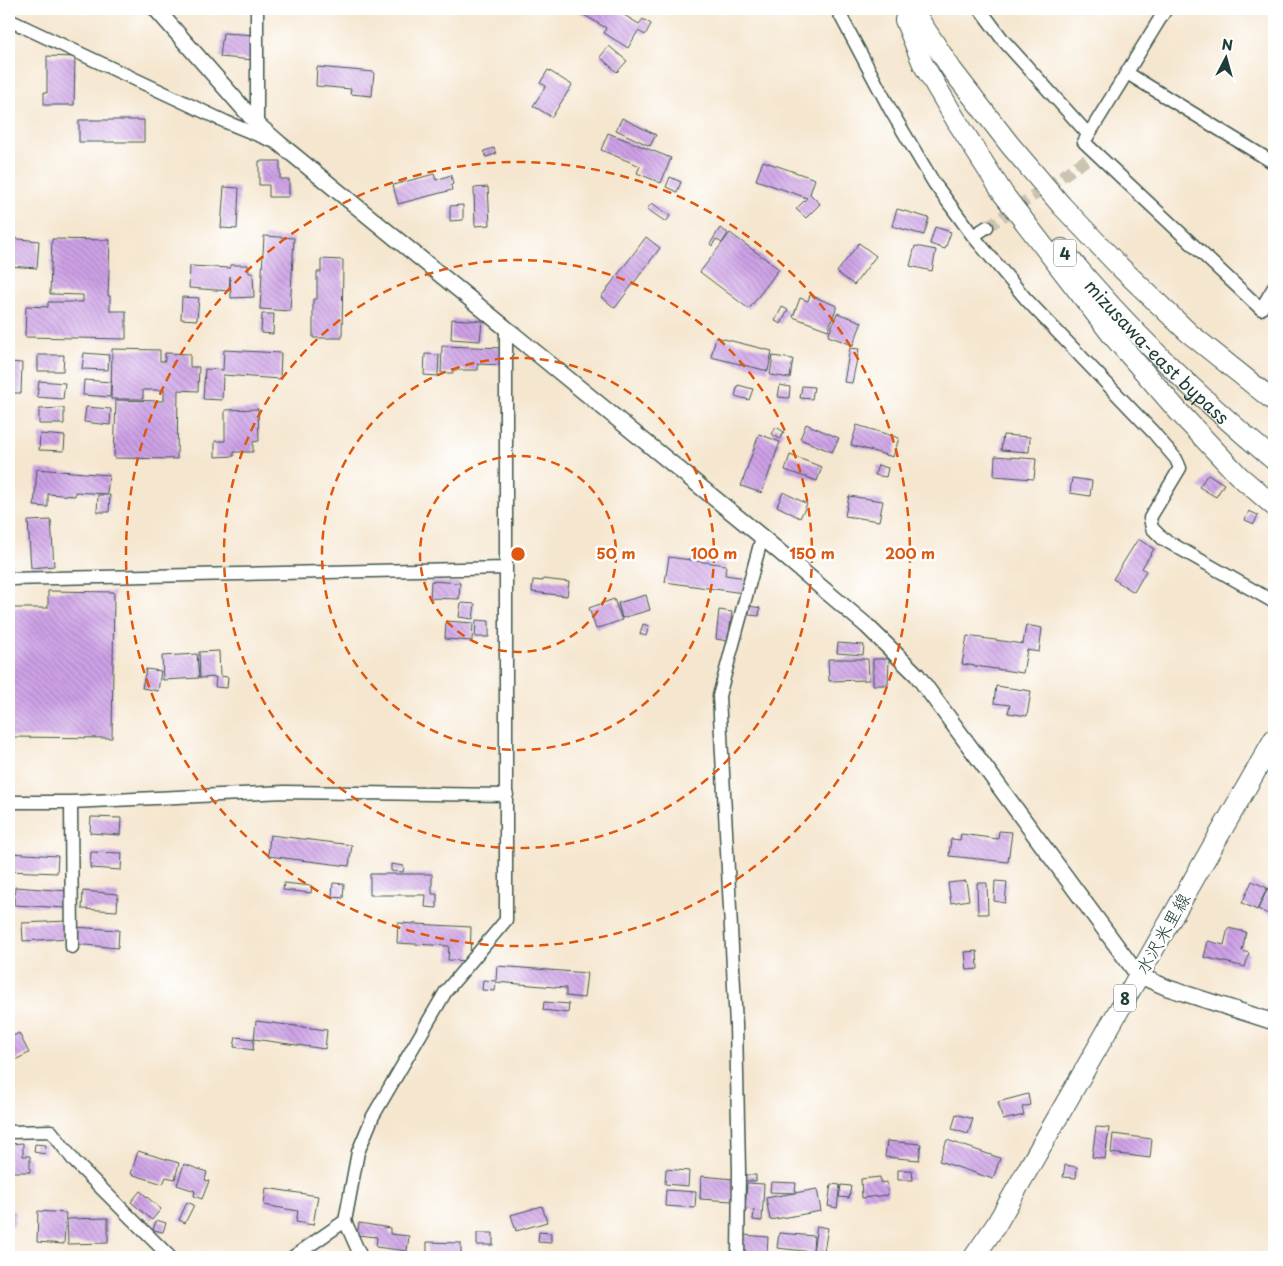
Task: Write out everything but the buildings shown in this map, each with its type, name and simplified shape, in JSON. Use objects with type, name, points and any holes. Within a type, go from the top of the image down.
[{"type":"main road","points":[[905,13],[1010,145],[1062,206],[1120,268],[1189,332],[1274,401]]},
{"type":"main road","points":[[905,13],[923,64],[1004,195],[1112,336],[1238,475],[1274,506]]},
{"type":"main road","name":"mizusawa-east bypass","points":[[905,13],[958,110],[1016,193],[1081,272],[1151,349],[1221,416],[1274,460]]},
{"type":"main road","name":"水沢米里線","points":[[974,1257],[996,1225],[1274,739]]},
{"type":"street","points":[[156,9],[257,124],[506,330],[762,537],[867,626],[917,675],[1138,975],[1168,988],[1274,1022]]},
{"type":"street","points":[[257,9],[257,124]]},
{"type":"street","points":[[838,9],[891,111],[934,183],[973,236],[1026,298],[1153,432],[1176,459],[1180,468],[1150,518],[1152,528],[1163,539],[1274,602]]},
{"type":"street","points":[[980,9],[1003,40],[1088,134]]},
{"type":"street","points":[[1166,9],[1084,142],[1261,309],[1274,287]]},
{"type":"street","points":[[9,20],[226,122],[280,144]]},
{"type":"street","points":[[1127,73],[1274,163]]},
{"type":"street","points":[[973,236],[987,227]]},
{"type":"street","points":[[361,1257],[345,1221],[358,1152],[373,1116],[446,992],[506,920],[506,330]]},
{"type":"street","points":[[738,1257],[739,1171],[736,1025],[719,696],[762,537]]},
{"type":"street","points":[[9,578],[506,568]]},
{"type":"street","points":[[9,802],[71,802],[284,792],[507,795]]},
{"type":"street","points":[[71,802],[72,946]]},
{"type":"street","points":[[9,1132],[51,1131],[75,1162],[170,1257]]},
{"type":"street","points":[[293,1257],[345,1221]]},
{"type":"tunnel","points":[[987,227],[1095,154]]}]
